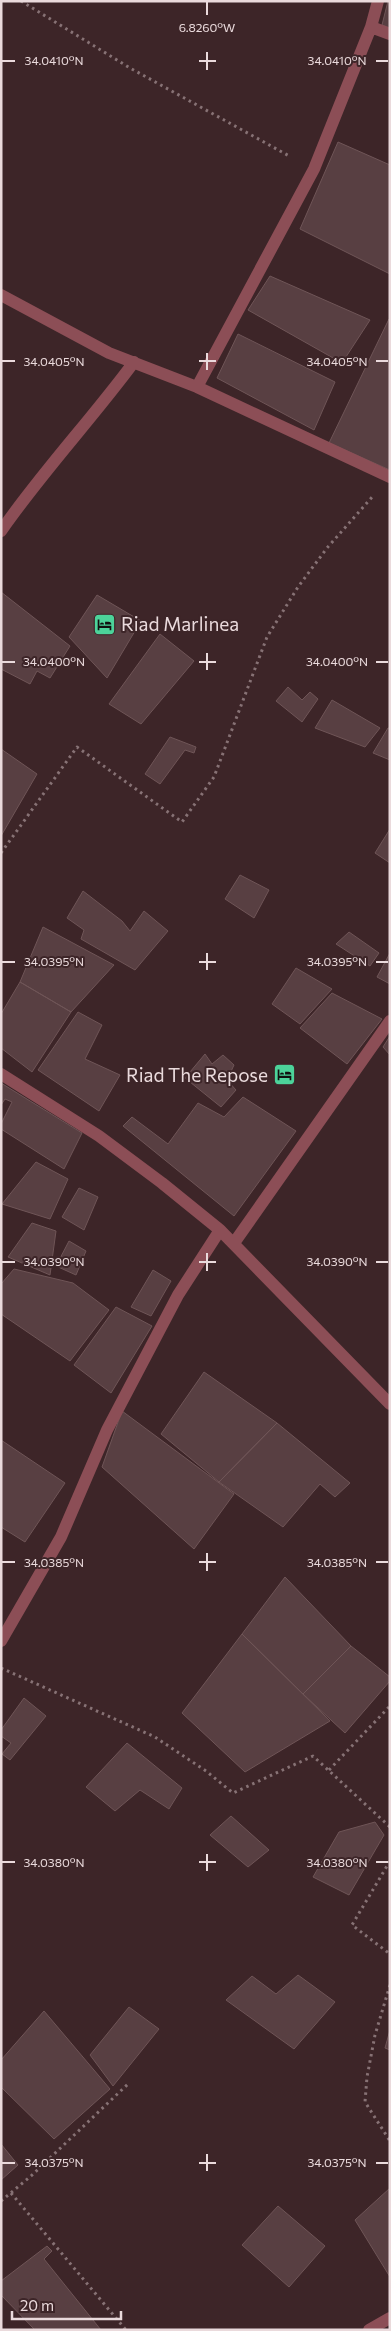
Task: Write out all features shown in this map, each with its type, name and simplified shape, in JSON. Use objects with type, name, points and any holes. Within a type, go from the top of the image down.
[{"type":"street","points":[[197,387],[314,169],[371,27],[378,1]]},
{"type":"street","points":[[371,27],[390,34]]},
{"type":"street","points":[[1,295],[109,353],[197,387],[390,477]]},
{"type":"street","points":[[1,531],[28,492],[99,409],[134,362]]},
{"type":"street","points":[[234,1243],[390,1021]]},
{"type":"street","points":[[1,1074],[99,1136],[162,1183],[220,1230],[390,1404]]},
{"type":"street","points":[[1,1641],[61,1537],[107,1430],[178,1295],[220,1230]]},
{"type":"street","points":[[370,2330],[390,2318]]},
{"type":"path","points":[[21,1],[130,68],[314,169]]},
{"type":"path","points":[[1,853],[77,747],[182,822],[214,777],[267,638],[298,587],[327,548],[377,491]]},
{"type":"path","points":[[1,1668],[155,1737],[206,1771],[233,1793],[313,1756],[390,1827]]},
{"type":"path","points":[[329,1770],[390,1706]]},
{"type":"path","points":[[390,1861],[352,1925],[390,1954]]},
{"type":"path","points":[[390,1985],[375,2035],[367,2077],[365,2102],[390,2141]]},
{"type":"path","points":[[1,2201],[129,2083]]},
{"type":"path","points":[[11,2193],[126,2330]]},
{"type":"building","points":[[388,1],[390,1],[390,28],[382,25]]},
{"type":"building","points":[[338,142],[390,165],[390,274],[300,229]]},
{"type":"building","points":[[270,276],[370,320],[342,363],[248,310]]},
{"type":"building","points":[[390,319],[390,470],[329,443]]},
{"type":"building","points":[[238,334],[335,382],[314,430],[217,378]]},
{"type":"building","points":[[1,592],[70,646],[50,678],[37,671],[30,684],[1,669]]},
{"type":"building","points":[[97,595],[141,621],[107,678],[69,637]]},
{"type":"building","points":[[160,634],[194,661],[141,724],[109,704]]},
{"type":"building","points":[[288,687],[302,700],[310,692],[318,699],[302,722],[276,701]]},
{"type":"building","points":[[332,700],[380,728],[365,747],[315,728]]},
{"type":"building","points":[[388,728],[390,728],[390,760],[373,753]]},
{"type":"building","points":[[170,737],[196,747],[194,753],[185,750],[160,784],[145,774]]},
{"type":"building","points":[[1,749],[37,774],[1,836]]},
{"type":"building","points":[[390,829],[390,863],[375,853]]},
{"type":"building","points":[[240,875],[269,890],[254,918],[225,899]]},
{"type":"building","points":[[83,891],[122,921],[130,931],[144,911],[168,931],[135,970],[81,939],[84,930],[67,918]]},
{"type":"building","points":[[43,927],[114,965],[71,1012],[20,982]]},
{"type":"building","points":[[349,932],[379,953],[370,966],[336,944]]},
{"type":"building","points":[[390,953],[390,984],[377,977]]},
{"type":"building","points":[[296,968],[332,989],[300,1024],[272,1004]]},
{"type":"building","points":[[20,982],[71,1012],[32,1072],[1,1048],[1,1014]]},
{"type":"building","points":[[332,993],[382,1019],[347,1064],[300,1028]]},
{"type":"building","points":[[78,1012],[102,1025],[85,1059],[120,1075],[99,1111],[38,1070]]},
{"type":"building","points":[[390,1036],[390,1055],[383,1047]]},
{"type":"building","points":[[205,1054],[212,1064],[223,1055],[234,1065],[227,1080],[236,1090],[221,1107],[185,1078]]},
{"type":"building","points":[[1,1083],[82,1133],[64,1169],[1,1129],[1,1124],[12,1102],[5,1099],[1,1105]]},
{"type":"building","points":[[243,1097],[296,1131],[234,1216],[123,1126],[132,1117],[168,1144],[198,1103],[224,1117]]},
{"type":"building","points":[[36,1162],[68,1179],[50,1219],[2,1204]]},
{"type":"building","points":[[79,1188],[98,1197],[84,1230],[62,1217]]},
{"type":"building","points":[[32,1223],[56,1231],[50,1275],[8,1257]]},
{"type":"building","points":[[69,1241],[86,1251],[76,1275],[56,1266]]},
{"type":"building","points":[[14,1269],[73,1283],[109,1310],[70,1361],[1,1314],[1,1284]]},
{"type":"building","points":[[153,1270],[171,1281],[151,1316],[131,1307]]},
{"type":"building","points":[[116,1307],[152,1326],[111,1393],[74,1365]]},
{"type":"building","points":[[204,1372],[277,1423],[219,1482],[161,1434]]},
{"type":"building","points":[[122,1411],[234,1494],[194,1549],[102,1467]]},
{"type":"building","points":[[277,1423],[350,1483],[335,1497],[320,1484],[283,1527],[219,1482]]},
{"type":"building","points":[[1,1440],[65,1483],[25,1542],[1,1527]]},
{"type":"building","points":[[285,1577],[351,1646],[303,1694],[242,1634]]},
{"type":"building","points":[[242,1634],[330,1721],[245,1772],[182,1713]]},
{"type":"building","points":[[351,1646],[390,1677],[390,1681],[345,1733],[303,1694]]},
{"type":"building","points":[[24,1698],[46,1716],[10,1760],[2,1754],[11,1743],[1,1736],[1,1730]]},
{"type":"building","points":[[127,1743],[182,1788],[169,1809],[140,1790],[115,1811],[86,1787]]},
{"type":"building","points":[[231,1816],[269,1850],[248,1867],[210,1835]]},
{"type":"building","points":[[375,1822],[384,1835],[349,1895],[313,1877],[339,1832]]},
{"type":"building","points":[[298,1975],[335,2002],[294,2049],[226,2000],[252,1976],[276,1994]]},
{"type":"building","points":[[129,2007],[159,2029],[113,2086],[90,2055]]},
{"type":"building","points":[[44,2011],[110,2089],[54,2139],[1,2087],[1,2060]]},
{"type":"building","points":[[390,2030],[390,2050],[385,2048]]},
{"type":"building","points":[[1,2144],[18,2165],[1,2180]]},
{"type":"building","points":[[390,2188],[390,2277],[355,2220]]},
{"type":"building","points":[[278,2206],[325,2246],[289,2287],[242,2245]]},
{"type":"building","points":[[47,2246],[52,2251],[44,2259],[101,2330],[35,2330],[1,2295],[1,2281]]},
{"type":"place","name":"Riad Marlinea","points":[[105,624]]},
{"type":"place","name":"Riad The Repose","points":[[284,1075]]}]
